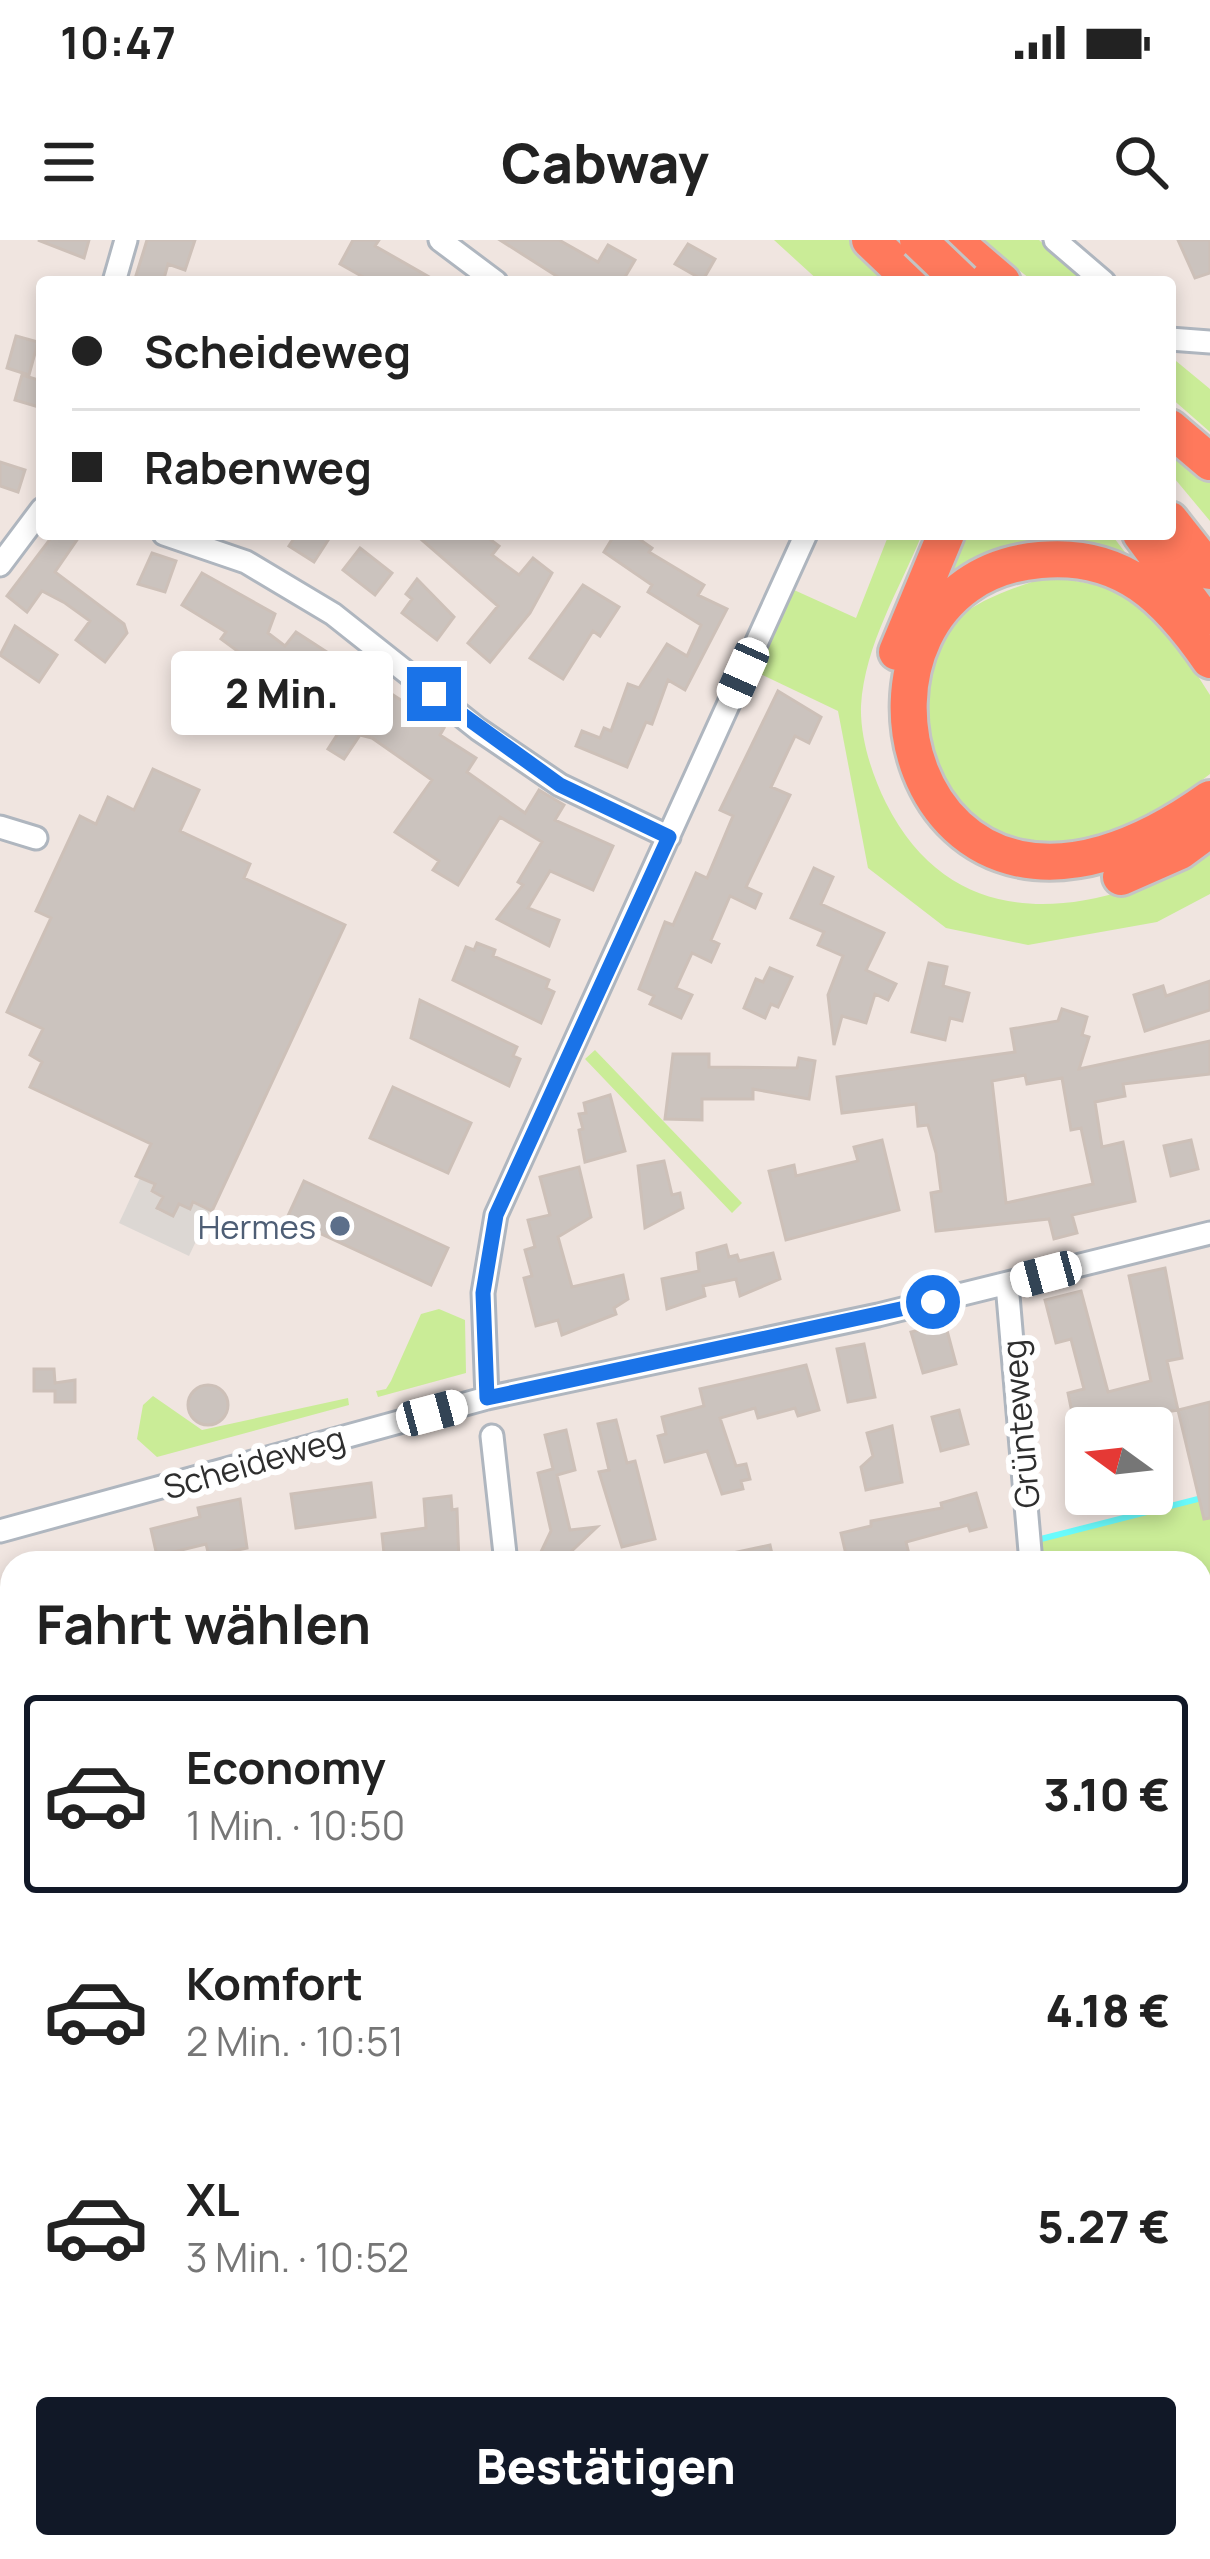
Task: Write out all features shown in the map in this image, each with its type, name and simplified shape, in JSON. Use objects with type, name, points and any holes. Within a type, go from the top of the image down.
[{"type":"highway","points":[[857,240],[879,276]]},
{"type":"highway","points":[[870,240],[909,276]]},
{"type":"highway","points":[[918,240],[979,276]]},
{"type":"highway","points":[[953,240],[982,276]]},
{"type":"highway","points":[[1176,433],[1210,462]]},
{"type":"highway","points":[[1176,528],[1210,571]]},
{"type":"highway","points":[[944,540],[891,670],[886,716],[894,766],[928,827],[987,872],[1062,888],[1120,878],[1180,851],[1210,829]]},
{"type":"highway","points":[[1146,540],[1210,629]]},
{"type":"highway","points":[[1210,660],[1172,605],[1118,572],[1086,562],[1026,561],[975,583],[933,625],[918,654],[906,719],[911,753],[936,806],[982,845],[1015,858],[1044,863],[1107,856],[1162,831],[1210,800]]},
{"type":"street","points":[[116,276],[126,240]]},
{"type":"street","points":[[440,240],[488,276]]},
{"type":"street","points":[[919,276],[936,240]]},
{"type":"street","points":[[1055,240],[1097,276]]},
{"type":"street","points":[[1176,339],[1210,342]]},
{"type":"street","points":[[0,565],[36,517]]},
{"type":"street","points":[[182,540],[246,562],[333,614],[478,729],[560,785],[669,837]]},
{"type":"street","points":[[487,1398],[483,1293],[496,1215],[803,540]]},
{"type":"street","points":[[0,826],[36,838]]},
{"type":"street","name":"Scheideweg","points":[[0,1531],[487,1398],[1007,1284],[1210,1234]]},
{"type":"street","name":"Grünteweg","points":[[1007,1284],[1030,1551]]},
{"type":"street","points":[[492,1436],[505,1551]]},
{"type":"green space","points":[[774,240],[936,240],[921,276],[813,276]]},
{"type":"green space","points":[[981,240],[1039,240],[1079,276],[1026,276]]},
{"type":"green space","points":[[1176,361],[1210,389],[1210,432],[1176,402]]},
{"type":"green space","points":[[1176,444],[1210,472],[1210,521],[1176,480]]},
{"type":"green space","points":[[887,540],[919,540],[876,639],[861,718],[886,803],[915,847],[950,878],[989,896],[1031,904],[1076,902],[1121,892],[1210,853],[1210,894],[1157,922],[1028,945],[946,928],[868,868],[838,711],[746,667],[783,585],[856,618]]},
{"type":"green space","points":[[958,540],[1116,540],[1138,569],[1075,550],[1027,548],[981,565],[928,604]]},
{"type":"green space","points":[[1049,576],[1113,588],[1167,628],[1210,695],[1210,774],[1168,804],[1107,834],[1034,843],[982,829],[942,796],[929,773],[922,745],[921,691],[940,639],[961,616],[988,599]]},
{"type":"green space","points":[[595,1050],[742,1203],[732,1213],[585,1059]]},
{"type":"green space","points":[[439,1309],[465,1320],[466,1373],[378,1397],[376,1391],[386,1389],[391,1381],[421,1314]]},
{"type":"green space","points":[[153,1396],[202,1430],[348,1398],[349,1405],[157,1457],[137,1439],[143,1405]]},
{"type":"green space","points":[[1210,1496],[1210,1551],[1030,1551],[1030,1542],[1136,1515],[1173,1515],[1173,1505]]},
{"type":"shaded area","points":[[140,1178],[153,1185],[150,1192],[161,1197],[157,1210],[173,1217],[180,1205],[190,1210],[194,1204],[210,1211],[189,1256],[119,1223]]},
{"type":"building","points":[[38,240],[89,240],[84,258]]},
{"type":"building","points":[[147,240],[195,240],[185,270],[168,264],[165,276],[136,276]]},
{"type":"building","points":[[353,240],[379,240],[375,246],[428,276],[361,276],[340,264]]},
{"type":"building","points":[[500,240],[559,240],[598,262],[608,245],[635,260],[626,276],[557,276]]},
{"type":"building","points":[[1178,240],[1210,240],[1210,273],[1195,278]]},
{"type":"building","points":[[688,244],[715,259],[705,276],[675,264]]},
{"type":"building","points":[[16,336],[36,341],[29,375],[7,368]]},
{"type":"building","points":[[22,375],[36,379],[36,406],[15,400]]},
{"type":"building","points":[[0,462],[25,470],[18,492],[0,486]]},
{"type":"building","points":[[49,540],[77,540],[55,572],[124,624],[127,633],[105,662],[76,640],[90,621],[65,603],[42,591],[27,612],[7,596]]},
{"type":"building","points":[[293,540],[328,540],[314,562],[289,546]]},
{"type":"building","points":[[422,540],[491,540],[499,546],[492,555],[519,575],[533,558],[552,573],[530,613],[490,662],[468,643],[498,606]]},
{"type":"building","points":[[611,540],[641,540],[652,548],[649,552],[704,585],[698,595],[727,609],[685,690],[668,680],[652,724],[646,722],[627,767],[576,746],[582,731],[600,738],[604,728],[611,731],[628,684],[639,688],[667,644],[687,656],[701,625],[648,592],[652,585],[604,552]]},
{"type":"building","points":[[360,548],[392,573],[375,595],[343,570]]},
{"type":"building","points":[[152,553],[176,561],[165,592],[138,584]]},
{"type":"building","points":[[202,573],[275,614],[268,633],[285,646],[296,632],[444,728],[440,735],[476,758],[467,772],[525,813],[539,790],[564,805],[555,820],[613,846],[593,890],[550,871],[528,908],[559,920],[549,946],[497,919],[523,885],[518,882],[542,842],[500,817],[458,885],[433,870],[439,861],[395,832],[432,780],[372,738],[360,735],[344,759],[328,749],[344,724],[221,639],[226,632],[182,605]]},
{"type":"building","points":[[417,579],[454,617],[437,640],[402,613],[412,599],[406,594]]},
{"type":"building","points":[[583,585],[619,607],[600,636],[593,631],[563,679],[530,658]]},
{"type":"building","points":[[15,626],[57,655],[39,682],[0,655]]},
{"type":"building","points":[[778,691],[821,717],[809,743],[795,736],[771,787],[790,795],[746,887],[761,894],[755,908],[730,896],[711,940],[719,944],[711,962],[692,953],[676,988],[692,995],[681,1018],[650,1004],[654,996],[639,989],[665,922],[673,925],[696,873],[707,878],[733,816],[720,810]]},
{"type":"building","points":[[153,769],[199,790],[180,831],[250,864],[244,878],[345,925],[212,1211],[193,1202],[190,1209],[179,1204],[173,1216],[157,1208],[163,1197],[152,1191],[155,1184],[136,1176],[151,1144],[30,1087],[42,1062],[30,1055],[43,1029],[7,1012],[51,918],[36,911],[80,816],[96,824],[108,797],[134,810]]},
{"type":"building","points":[[814,868],[833,877],[821,904],[884,933],[866,970],[896,984],[888,1000],[875,994],[866,1023],[842,1016],[834,1045],[828,995],[843,956],[818,945],[824,932],[791,918]]},
{"type":"building","points":[[477,943],[495,950],[493,956],[549,980],[546,988],[554,992],[541,1023],[453,980],[466,947],[474,950]]},
{"type":"building","points":[[929,963],[947,967],[943,986],[969,993],[962,1021],[950,1018],[945,1040],[912,1032]]},
{"type":"building","points":[[770,968],[792,977],[778,1007],[771,1004],[765,1018],[744,1008],[756,979],[763,982]]},
{"type":"building","points":[[1210,981],[1210,1010],[1145,1031],[1134,995],[1163,986],[1166,996]]},
{"type":"building","points":[[420,1000],[517,1047],[513,1056],[520,1059],[509,1086],[411,1038]]},
{"type":"building","points":[[1062,1009],[1087,1017],[1082,1035],[1089,1037],[1079,1069],[1210,1041],[1210,1074],[1123,1084],[1125,1096],[1095,1102],[1102,1147],[1123,1142],[1135,1201],[1072,1215],[1077,1233],[1054,1239],[1049,1219],[936,1231],[931,1193],[941,1191],[936,1153],[928,1125],[918,1126],[916,1104],[842,1113],[837,1077],[1015,1052],[1011,1029],[1058,1021]],"holes":[[[1025,1075],[1027,1084],[1062,1078],[1071,1130],[1081,1128],[1093,1184],[1006,1203],[992,1081]]]},
{"type":"building","points":[[673,1054],[709,1054],[709,1067],[797,1068],[799,1058],[815,1061],[809,1099],[753,1089],[753,1099],[702,1099],[702,1120],[665,1119]]},
{"type":"building","points":[[393,1087],[471,1123],[448,1173],[370,1138]]},
{"type":"building","points":[[610,1095],[625,1151],[585,1162],[579,1114],[586,1113],[584,1103]]},
{"type":"building","points":[[882,1140],[899,1210],[786,1240],[769,1171],[794,1165],[796,1176],[858,1161],[854,1147]]},
{"type":"building","points":[[1191,1140],[1198,1169],[1171,1176],[1164,1146]]},
{"type":"building","points":[[664,1161],[672,1195],[680,1193],[683,1208],[645,1228],[638,1166]]},
{"type":"building","points":[[579,1167],[591,1217],[558,1237],[572,1287],[623,1275],[628,1299],[614,1308],[616,1314],[562,1335],[558,1320],[536,1326],[524,1278],[532,1276],[525,1250],[535,1247],[528,1220],[550,1215],[540,1177]]},
{"type":"building","points":[[304,1181],[448,1248],[431,1285],[287,1218]]},
{"type":"building","points":[[726,1245],[729,1257],[737,1255],[739,1261],[773,1253],[780,1279],[740,1296],[736,1279],[703,1286],[705,1296],[667,1309],[662,1279],[699,1271],[697,1253]]},
{"type":"building","points":[[1165,1268],[1182,1358],[1167,1361],[1178,1410],[1071,1407],[1068,1393],[1084,1389],[1071,1339],[1056,1343],[1045,1300],[1081,1291],[1108,1392],[1151,1381],[1129,1276]]},
{"type":"building","points":[[945,1323],[956,1364],[923,1373],[911,1332]]},
{"type":"building","points":[[864,1344],[875,1397],[848,1402],[837,1349]]},
{"type":"building","points":[[806,1365],[819,1410],[798,1416],[795,1408],[758,1418],[755,1408],[720,1418],[736,1466],[746,1464],[750,1479],[741,1481],[743,1489],[722,1494],[707,1451],[665,1462],[658,1436],[666,1434],[662,1417],[704,1406],[700,1389]]},
{"type":"building","points":[[34,1369],[54,1369],[55,1383],[75,1380],[75,1402],[55,1402],[55,1391],[34,1391]]},
{"type":"building","points":[[208,1385],[222,1391],[228,1405],[222,1419],[208,1425],[194,1419],[188,1405],[194,1391]]},
{"type":"building","points":[[1210,1402],[1210,1518],[1204,1519],[1178,1410]]},
{"type":"building","points":[[959,1410],[968,1444],[941,1451],[932,1417]]},
{"type":"building","points":[[616,1420],[627,1463],[635,1461],[655,1539],[622,1547],[599,1472],[609,1470],[598,1424]]},
{"type":"building","points":[[892,1426],[902,1482],[866,1490],[861,1467],[873,1456],[867,1433]]},
{"type":"building","points":[[566,1430],[575,1470],[557,1475],[570,1530],[597,1527],[572,1551],[541,1551],[551,1531],[538,1473],[553,1469],[545,1435]]},
{"type":"building","points":[[371,1483],[375,1517],[296,1528],[291,1494]]},
{"type":"building","points":[[976,1493],[986,1527],[970,1531],[968,1525],[906,1542],[908,1551],[845,1551],[841,1533],[871,1526],[871,1521],[942,1508],[941,1503]]},
{"type":"building","points":[[451,1496],[452,1510],[457,1509],[459,1551],[384,1551],[382,1534],[426,1528],[424,1499]]},
{"type":"building","points":[[240,1499],[247,1548],[208,1551],[206,1544],[156,1551],[151,1529],[200,1517],[198,1508]]},
{"type":"waterway","points":[[1033,1541],[1210,1496]]},
{"type":"place","name":"Hermes","points":[[340,1226]]},
{"type":"route","points":[[434,694],[560,785],[669,837],[496,1215],[483,1293],[487,1398],[933,1302]]}]
